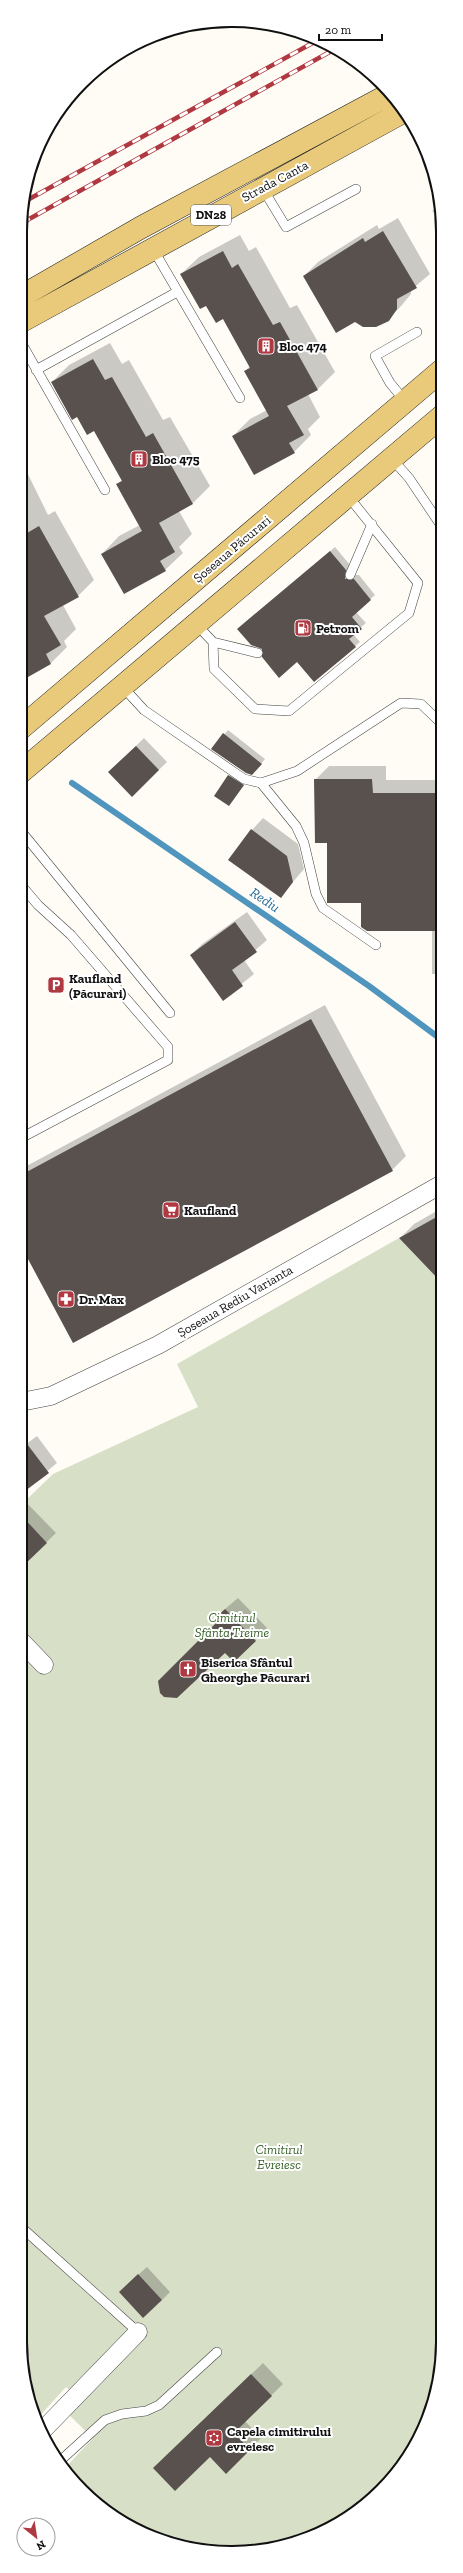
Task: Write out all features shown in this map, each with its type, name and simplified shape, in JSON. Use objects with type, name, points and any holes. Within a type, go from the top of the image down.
[{"type":"main road","name":"Strada Canta","points":[[27,293],[140,228],[385,97]]},
{"type":"main road","name":"Strada Canta","points":[[27,318],[262,187],[399,114]]},
{"type":"main road","name":"Șoseaua Păcurari","points":[[27,723],[436,375]]},
{"type":"main road","points":[[27,767],[436,421]]},
{"type":"street","name":"Șoseaua Rediu Varianta","points":[[27,1401],[50,1396],[158,1345],[436,1187]]},
{"type":"street","points":[[27,1647],[44,1665]]},
{"type":"street","points":[[46,2427],[138,2332]]},
{"type":"lane","points":[[262,187],[286,227],[356,189]]},
{"type":"lane","points":[[152,248],[240,398]]},
{"type":"lane","points":[[36,370],[177,292]]},
{"type":"lane","points":[[405,401],[390,383],[375,356],[417,332]]},
{"type":"lane","points":[[27,353],[106,490]]},
{"type":"lane","points":[[392,459],[409,478],[436,518]]},
{"type":"lane","points":[[213,642],[214,669],[256,708],[289,711],[409,613],[418,583],[372,524],[347,496]]},
{"type":"lane","points":[[350,575],[372,524]]},
{"type":"lane","points":[[196,624],[213,642],[258,652]]},
{"type":"lane","points":[[122,686],[144,710],[244,779],[262,783],[297,771],[401,703],[421,704],[436,718]]},
{"type":"lane","points":[[262,783],[296,826],[304,843],[316,894],[323,908],[376,945]]},
{"type":"lane","points":[[27,838],[170,1013]]},
{"type":"lane","points":[[27,892],[38,905],[72,935],[168,1047],[168,1060],[27,1135]]},
{"type":"lane","points":[[27,2232],[138,2332]]},
{"type":"lane","points":[[63,2458],[105,2420],[122,2414],[146,2411],[159,2405],[217,2352]]},
{"type":"green space","points":[[399,1238],[436,1277],[436,2355],[429,2394],[415,2432],[402,2455],[376,2486],[345,2512],[322,2525],[284,2539],[245,2546],[218,2546],[179,2539],[141,2525],[129,2519],[107,2504],[87,2486],[68,2465],[93,2438],[68,2414],[81,2400],[66,2387],[41,2415],[34,2394],[27,2355],[27,1499],[53,1474],[198,1407],[177,1364]]},
{"type":"building","points":[[383,231],[417,288],[397,299],[397,309],[389,321],[376,327],[363,327],[355,322],[336,333],[303,276],[363,238],[365,242]]},
{"type":"building","name":"Bloc 474","points":[[223,251],[232,268],[238,264],[273,325],[280,322],[318,390],[287,406],[304,435],[289,443],[295,453],[254,475],[232,436],[269,416],[244,371],[250,368],[223,319],[216,323],[206,306],[200,309],[180,274]]},
{"type":"building","name":"Bloc 475","points":[[93,359],[105,380],[112,377],[146,437],[153,433],[193,504],[159,523],[175,552],[160,561],[166,571],[124,594],[101,554],[142,531],[116,484],[122,481],[94,431],[87,435],[77,417],[72,420],[51,382]]},
{"type":"building","points":[[39,526],[79,597],[44,616],[61,645],[46,654],[51,664],[27,678],[28,624],[27,533]]},
{"type":"building","points":[[330,551],[346,570],[345,579],[354,579],[371,600],[352,617],[362,629],[349,639],[356,647],[314,682],[297,662],[279,678],[262,657],[262,649],[251,645],[237,629]]},
{"type":"building","points":[[223,733],[262,764],[252,775],[246,773],[211,749]]},
{"type":"building","points":[[136,746],[159,770],[132,797],[108,772]]},
{"type":"building","points":[[228,775],[244,785],[229,806],[214,796]]},
{"type":"building","points":[[314,779],[372,779],[373,793],[436,793],[436,931],[367,931],[361,927],[361,903],[327,903],[327,843],[315,843]]},
{"type":"building","points":[[251,829],[287,856],[293,882],[281,898],[228,860]]},
{"type":"building","points":[[235,922],[257,952],[232,970],[243,986],[223,1001],[190,955]]},
{"type":"building","name":"Kaufland","points":[[311,1019],[393,1171],[73,1343],[27,1257],[27,1172]]},
{"type":"building","points":[[436,1217],[436,1277],[399,1238]]},
{"type":"building","points":[[27,1444],[49,1473],[27,1490]]},
{"type":"building","points":[[27,1521],[47,1543],[27,1562]]},
{"type":"building","points":[[225,1609],[256,1641],[234,1662],[225,1653],[177,1698],[164,1697],[160,1693],[158,1681],[215,1624],[212,1621]]},
{"type":"building","points":[[138,2274],[162,2300],[143,2318],[119,2292]]},
{"type":"building","points":[[251,2374],[272,2396],[234,2433],[250,2450],[226,2474],[210,2457],[175,2491],[153,2468]]},
{"type":"waterway","name":"Rediu","points":[[72,783],[369,986],[436,1036]]},
{"type":"railway","points":[[30,199],[311,44]]},
{"type":"railway","points":[[27,220],[330,52]]},
{"type":"place","name":"Bloc 474","points":[[266,346]]},
{"type":"place","name":"Bloc 475","points":[[139,459]]},
{"type":"place","name":"Petrom","points":[[303,628]]},
{"type":"place","name":"Kaufland (Păcurari)","points":[[56,985]]},
{"type":"place","name":"Kaufland","points":[[171,1210]]},
{"type":"place","name":"Dr. Max","points":[[66,1299]]},
{"type":"place","name":"Biserica Sfântul Gheorghe Păcurari","points":[[188,1669]]},
{"type":"place","name":"Capela cimitirului evreiesc","points":[[214,2438]]},
{"type":"park label","name":"Cimitirul Sfânta Treime","points":[[232,1624]]},
{"type":"park label","name":"Cimitirul Evreiesc","points":[[279,2156]]}]
